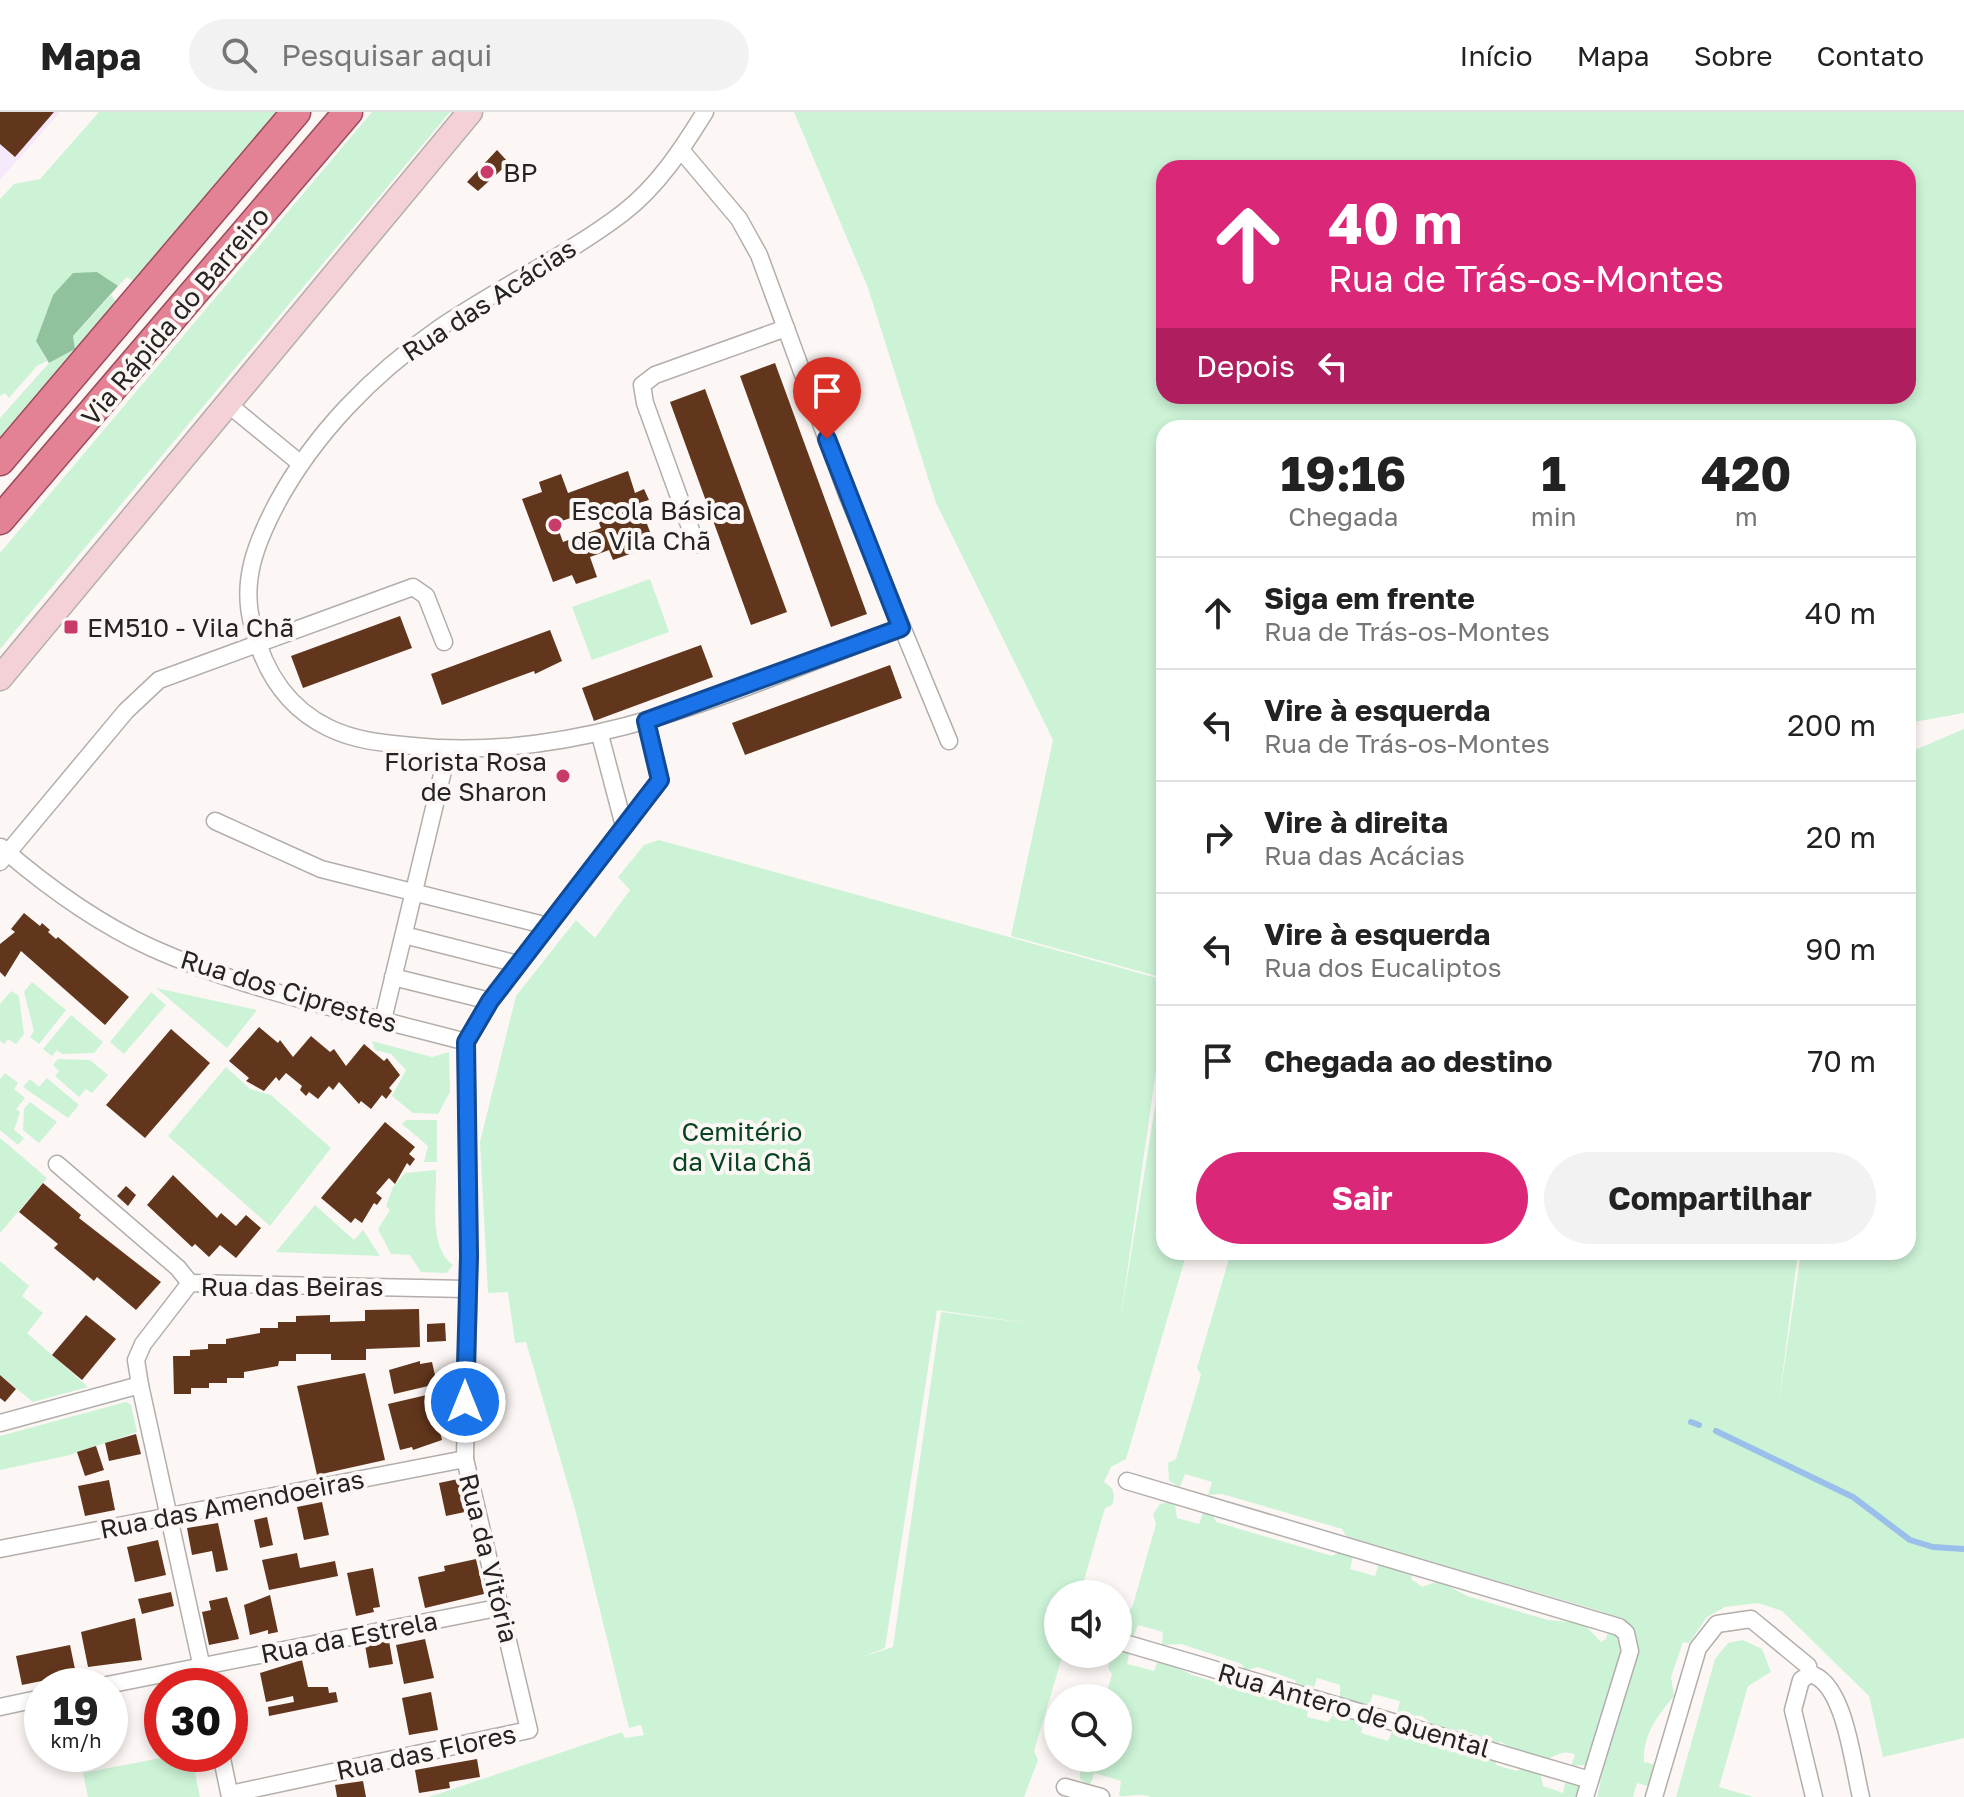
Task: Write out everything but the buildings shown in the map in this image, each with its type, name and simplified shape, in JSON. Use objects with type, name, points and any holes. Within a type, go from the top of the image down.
[{"type":"highway","name":"Via Rápida do Barreiro","points":[[0,461],[296,112]]},
{"type":"highway","name":"Via Rápida do Barreiro","points":[[0,520],[348,112]]},
{"type":"main road","points":[[0,678],[470,112]]},
{"type":"street","name":"Rua das Acácias","points":[[705,112],[657,181],[624,212],[408,350],[352,402],[301,464],[265,527],[250,569],[247,597],[257,642],[280,688],[299,709],[325,727],[356,740],[448,750],[495,750],[600,735],[901,628]]},
{"type":"street","points":[[681,150],[750,236],[847,494],[949,741]]},
{"type":"street","points":[[696,544],[645,403],[642,385],[655,375],[786,328]]},
{"type":"street","points":[[229,405],[301,464]]},
{"type":"street","points":[[3,853],[141,694],[159,680],[413,587],[426,596],[444,642]]},
{"type":"street","points":[[466,1042],[490,1001],[660,780],[646,721]]},
{"type":"street","points":[[600,735],[624,826]]},
{"type":"street","points":[[383,1020],[448,750]]},
{"type":"street","points":[[215,821],[321,869],[548,926]]},
{"type":"street","name":"Rua dos Ciprestes","points":[[3,853],[94,916],[151,947],[204,969],[466,1042]]},
{"type":"street","points":[[404,935],[518,964]]},
{"type":"street","points":[[393,977],[490,1001]]},
{"type":"street","name":"Rua da Vitória","points":[[466,1042],[469,1256],[465,1459],[529,1730]]},
{"type":"street","points":[[57,1164],[178,1268],[190,1283]]},
{"type":"street","name":"Rua das Beiras","points":[[202,1666],[140,1385],[136,1360],[143,1344],[190,1283],[466,1289]]},
{"type":"street","points":[[0,1423],[140,1385]]},
{"type":"street","name":"Rua das Amendoeiras","points":[[0,1549],[465,1459]]},
{"type":"street","points":[[1127,1481],[1619,1627],[1626,1633],[1630,1651],[1585,1797]]},
{"type":"street","name":"Rua da Estrela","points":[[128,1681],[502,1607]]},
{"type":"street","points":[[1654,1797],[1698,1648],[1717,1624],[1751,1619],[1808,1666],[1810,1674],[1826,1683],[1837,1699],[1861,1797]]},
{"type":"street","name":"Rua Antero de Quental","points":[[1132,1645],[1590,1780]]},
{"type":"street","points":[[1810,1674],[1801,1680],[1793,1710],[1814,1797]]},
{"type":"street","points":[[0,1707],[24,1702]]},
{"type":"street","name":"Rua das Flores","points":[[230,1796],[529,1730]]},
{"type":"street","points":[[225,1772],[230,1796]]},
{"type":"street","points":[[1065,1787],[1101,1797]]},
{"type":"shaded area","points":[[0,112],[60,112],[0,180]]},
{"type":"green space","points":[[99,112],[276,112],[133,281],[127,277],[118,286],[53,295],[36,341],[47,361],[37,366],[9,398],[5,393],[0,396],[0,199],[14,184],[40,179]]},
{"type":"green space","points":[[372,112],[450,112],[0,649],[0,553]]},
{"type":"green space","points":[[794,112],[1964,112],[1964,713],[1916,722],[1916,420],[1156,420],[1156,976],[1011,936],[1053,740],[936,503],[868,288]]},
{"type":"green space","points":[[97,272],[118,286],[73,336],[75,349],[49,363],[36,341],[53,295],[73,273]]},
{"type":"green space","points":[[111,295],[116,302],[0,442],[0,418],[49,363],[75,349],[73,336]]},
{"type":"green space","points":[[650,579],[669,632],[592,660],[572,607]]},
{"type":"green space","points":[[1964,729],[1964,1738],[1883,1757],[1869,1696],[1782,1611],[1758,1603],[1725,1607],[1707,1617],[1689,1643],[1683,1642],[1671,1677],[1674,1696],[1657,1719],[1644,1752],[1644,1762],[1657,1765],[1651,1787],[1637,1783],[1633,1797],[1597,1797],[1608,1742],[1634,1666],[1637,1650],[1630,1624],[1600,1611],[1346,1536],[1342,1529],[1222,1494],[1208,1495],[1212,1482],[1185,1474],[1180,1487],[1169,1481],[1168,1463],[1176,1459],[1201,1375],[1197,1368],[1229,1260],[1797,1260],[1779,1402],[1800,1260],[1916,1260],[1916,750]]},
{"type":"green space","name":"Cemitério da Vila Chã","points":[[659,840],[1156,978],[1156,1071],[1120,1322],[1156,1101],[1156,1260],[1185,1260],[1126,1459],[1111,1467],[1104,1482],[1114,1494],[1113,1501],[1105,1508],[1084,1580],[1044,1580],[1044,1668],[1059,1668],[1054,1684],[1044,1684],[1044,1718],[1034,1751],[1038,1760],[1024,1797],[429,1797],[622,1732],[625,1738],[644,1735],[641,1725],[629,1728],[575,1509],[526,1342],[515,1343],[508,1292],[488,1293],[480,1142],[516,996],[576,920],[595,938],[630,890],[618,877],[644,845]],"holes":[[[937,1310],[1048,1326],[941,1312],[893,1647],[862,1657],[885,1648]]]},
{"type":"green space","points":[[32,982],[66,1010],[39,1044],[30,1037],[34,1031],[24,992]]},
{"type":"green space","points":[[156,988],[257,1010],[227,1048]]},
{"type":"green space","points":[[11,991],[19,996],[24,1034],[16,1044],[8,1039],[4,1044],[0,1041],[0,1004]]},
{"type":"green space","points":[[151,992],[166,1005],[124,1054],[110,1042]]},
{"type":"green space","points":[[71,1015],[103,1042],[94,1053],[62,1054],[57,1050],[52,1056],[43,1049]]},
{"type":"green space","points":[[372,1041],[432,1057],[449,1052],[450,1092],[438,1114],[413,1113],[392,1096],[406,1070],[391,1054],[375,1050]]},
{"type":"green space","points":[[58,1059],[90,1060],[108,1075],[92,1093],[86,1089],[79,1097],[55,1076],[59,1071],[53,1065]]},
{"type":"green space","points":[[226,1067],[250,1089],[271,1095],[331,1148],[270,1226],[168,1136]]},
{"type":"green space","points":[[5,1073],[18,1083],[14,1089],[25,1098],[16,1109],[20,1112],[14,1130],[24,1138],[18,1145],[0,1130],[0,1079]]},
{"type":"green space","points":[[47,1078],[79,1105],[68,1118],[23,1087],[30,1079],[39,1087]]},
{"type":"green space","points":[[30,1102],[57,1122],[39,1143],[23,1130],[24,1109]]},
{"type":"green space","points":[[406,1120],[437,1120],[437,1162],[424,1162],[428,1146],[402,1124]]},
{"type":"green space","points":[[0,1138],[47,1178],[0,1233]]},
{"type":"green space","points":[[436,1170],[437,1235],[445,1257],[453,1265],[447,1273],[421,1272],[410,1255],[391,1254],[378,1229],[390,1210],[386,1206],[393,1187],[405,1173]]},
{"type":"green space","points":[[315,1205],[354,1240],[363,1230],[380,1256],[276,1252]]},
{"type":"green space","points":[[0,1261],[29,1286],[22,1296],[43,1313],[27,1333],[88,1387],[33,1402],[0,1375]]},
{"type":"green space","points":[[126,1402],[131,1405],[137,1432],[70,1455],[0,1470],[0,1436]]},
{"type":"green space","points":[[1160,1504],[1175,1504],[1177,1518],[1199,1524],[1203,1513],[1213,1515],[1216,1522],[1332,1556],[1339,1552],[1353,1556],[1350,1569],[1375,1576],[1379,1563],[1413,1573],[1411,1579],[1422,1587],[1439,1581],[1467,1596],[1548,1620],[1583,1623],[1601,1642],[1606,1639],[1608,1631],[1621,1636],[1624,1646],[1587,1765],[1571,1766],[1575,1755],[1570,1753],[1544,1759],[1533,1758],[1501,1742],[1491,1744],[1484,1738],[1429,1722],[1422,1716],[1397,1714],[1400,1701],[1373,1694],[1369,1706],[1340,1698],[1340,1685],[1317,1678],[1313,1691],[1297,1687],[1295,1680],[1258,1667],[1245,1671],[1242,1664],[1181,1644],[1162,1645],[1163,1632],[1138,1625],[1133,1637],[1132,1608],[1156,1524],[1153,1514]]},
{"type":"green space","points":[[1743,1640],[1762,1649],[1771,1672],[1748,1686],[1719,1787],[1753,1797],[1676,1797],[1715,1659],[1728,1643]]},
{"type":"green space","points":[[1159,1658],[1192,1675],[1285,1703],[1296,1700],[1309,1704],[1307,1717],[1328,1722],[1336,1711],[1364,1720],[1361,1733],[1388,1741],[1393,1729],[1406,1733],[1407,1738],[1483,1760],[1485,1756],[1496,1760],[1496,1765],[1516,1771],[1526,1767],[1540,1772],[1543,1786],[1563,1793],[1566,1777],[1581,1787],[1579,1797],[1119,1796],[1121,1781],[1094,1773],[1090,1786],[1080,1779],[1080,1772],[1132,1772],[1132,1684],[1109,1684],[1112,1674],[1108,1668],[1132,1668],[1132,1665],[1154,1671]]},
{"type":"green space","points":[[144,1761],[144,1772],[195,1772],[200,1797],[88,1797],[83,1773],[128,1772],[128,1764]]},
{"type":"waterway","points":[[1691,1422],[1699,1425]]},
{"type":"waterway","points":[[1716,1431],[1853,1497],[1910,1540],[1933,1547],[1964,1549]]},
{"type":"place","name":"BP","points":[[487,172]]},
{"type":"place","name":"Escola Básica de Vila Chã","points":[[555,525]]},
{"type":"place","name":"EM510 - Vila Chã","points":[[71,627]]},
{"type":"place","name":"Florista Rosa de Sharon","points":[[563,776]]},
{"type":"route","points":[[465,1402],[469,1256],[466,1042],[490,1001],[660,780],[646,721],[901,628],[827,439]]}]
